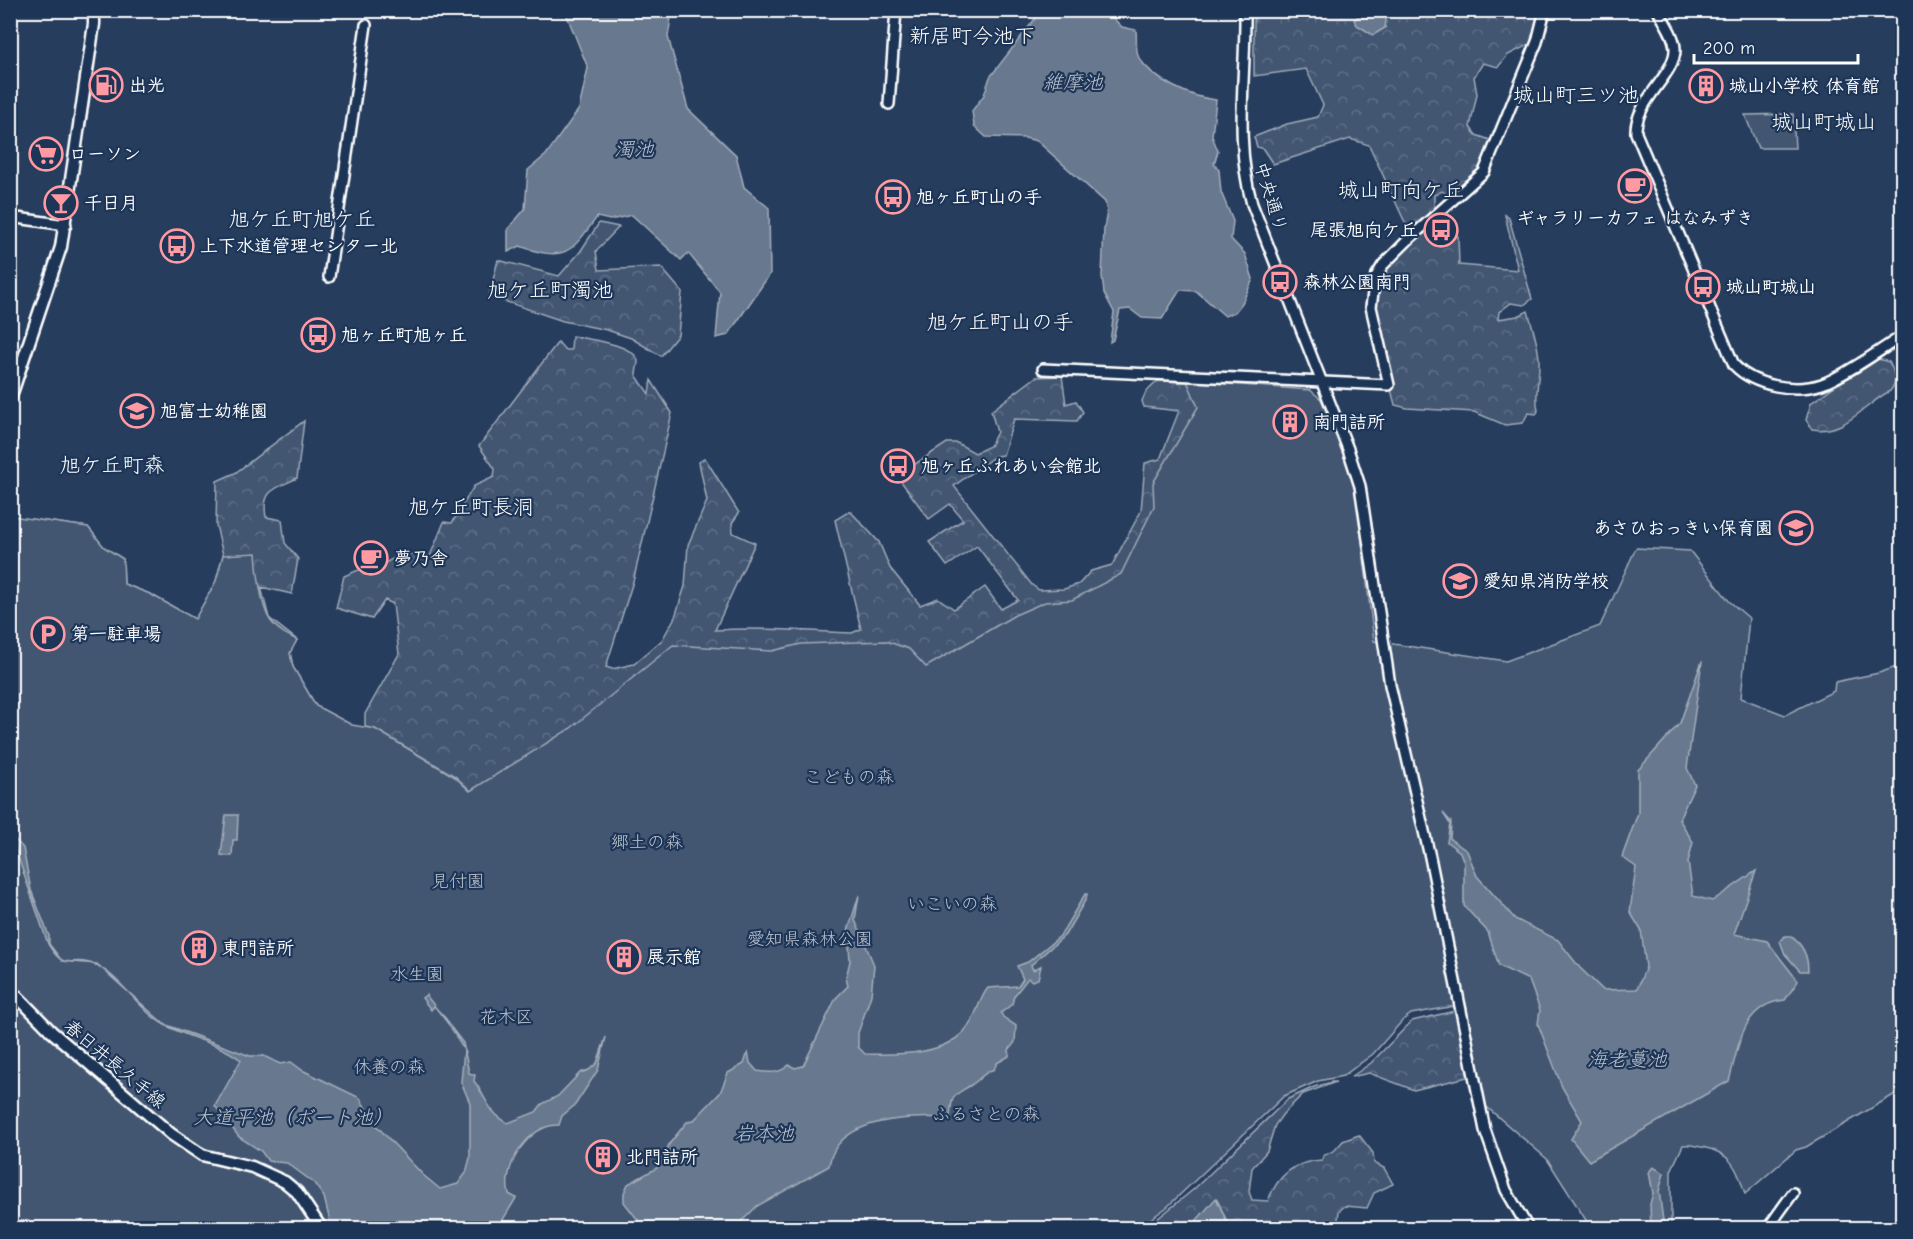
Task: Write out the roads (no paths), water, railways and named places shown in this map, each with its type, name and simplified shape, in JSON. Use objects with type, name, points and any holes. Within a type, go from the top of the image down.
[{"type":"main road","points":[[10,399],[60,252],[66,225],[94,24],[94,10]]},
{"type":"main road","name":"春日井長久手線","points":[[10,989],[52,1032],[171,1134],[202,1155],[252,1167],[285,1182],[297,1192],[321,1228]]},
{"type":"street","points":[[889,104],[896,10]]},
{"type":"street","name":"中央通り","points":[[1245,10],[1241,137],[1245,180],[1252,204],[1323,382],[1360,486],[1390,685],[1430,857],[1485,1130],[1506,1190],[1528,1228]]},
{"type":"street","points":[[1043,369],[1389,385],[1371,307],[1375,278],[1383,265],[1409,239],[1484,172],[1537,42],[1545,10]]},
{"type":"street","points":[[1658,10],[1673,40],[1675,53],[1639,115],[1636,133],[1734,365],[1746,376],[1759,381],[1783,386],[1808,387],[1824,384],[1902,336]]},
{"type":"street","points":[[329,277],[366,25]]},
{"type":"street","points":[[10,217],[66,225]]},
{"type":"street","points":[[1768,1228],[1793,1193]]},
{"type":"water","points":[[1366,10],[1387,11],[1385,28],[1373,35],[1357,25],[1354,20]]},
{"type":"water","name":"濁池","points":[[565,11],[672,11],[668,37],[688,109],[736,155],[744,187],[769,208],[770,274],[728,335],[716,338],[720,292],[688,253],[681,260],[632,215],[610,220],[597,217],[573,247],[557,254],[520,246],[508,252],[508,229],[525,209],[528,170],[546,155],[579,109],[588,68]]},
{"type":"water","name":"維摩池","points":[[1041,11],[1106,11],[1122,27],[1136,30],[1139,58],[1154,74],[1184,91],[1216,100],[1212,136],[1218,151],[1214,164],[1219,170],[1221,192],[1233,221],[1231,239],[1245,254],[1253,279],[1242,303],[1235,312],[1225,316],[1196,291],[1180,290],[1162,319],[1142,318],[1130,309],[1120,310],[1113,340],[1110,342],[1114,312],[1104,293],[1102,276],[1107,212],[1105,202],[1037,141],[1025,138],[986,137],[974,126],[972,111],[984,95],[990,77]]},
{"type":"water","name":"海老蔓池","points":[[1702,661],[1687,768],[1695,785],[1679,819],[1693,842],[1688,862],[1693,896],[1712,901],[1756,871],[1734,934],[1767,941],[1798,981],[1785,1000],[1771,1003],[1751,1018],[1740,1041],[1729,1081],[1589,1161],[1571,1139],[1582,1121],[1562,1087],[1538,1024],[1540,1010],[1529,980],[1499,966],[1488,932],[1464,906],[1464,863],[1460,852],[1447,842],[1450,824],[1443,813],[1451,822],[1450,839],[1467,851],[1477,876],[1515,919],[1558,940],[1580,968],[1603,990],[1637,989],[1646,967],[1641,930],[1630,912],[1636,867],[1622,857],[1638,813],[1638,770],[1680,723]]},
{"type":"water","points":[[226,815],[238,815],[237,840],[233,840],[232,856],[221,855]]},
{"type":"water","points":[[10,834],[23,848],[31,890],[49,936],[49,944],[61,959],[48,944]]},
{"type":"water","name":"岩本池","points":[[1087,894],[1086,899],[1065,935],[1031,965],[1033,970],[1041,966],[1038,979],[1032,981],[1028,978],[1014,996],[1012,1004],[1001,1013],[1016,1026],[1015,1042],[1009,1050],[1009,1056],[954,1097],[950,1118],[896,1119],[860,1129],[845,1138],[835,1150],[829,1166],[757,1206],[735,1228],[644,1228],[624,1202],[624,1193],[628,1184],[657,1168],[670,1143],[687,1122],[693,1121],[720,1093],[728,1073],[744,1064],[748,1052],[750,1063],[757,1071],[774,1072],[789,1065],[795,1068],[803,1066],[836,998],[848,986],[846,978],[850,961],[848,931],[859,895],[855,920],[874,965],[871,995],[858,1033],[858,1047],[865,1054],[878,1054],[907,1053],[936,1048],[960,1035],[972,1021],[988,988],[1018,986],[1023,979],[1017,966],[1028,962],[1060,936]]},
{"type":"water","points":[[1785,936],[1795,939],[1801,947],[1806,956],[1808,971],[1800,971],[1785,954],[1780,941]]},
{"type":"water","name":"大道平池（ボート池）","points":[[128,992],[164,1024],[250,1056],[264,1056],[280,1064],[291,1062],[302,1070],[360,1098],[374,1123],[423,1175],[440,1189],[458,1184],[466,1173],[470,1158],[470,1103],[461,1082],[464,1050],[451,1027],[463,1043],[469,1073],[475,1075],[474,1081],[491,1109],[508,1123],[536,1112],[542,1104],[558,1096],[580,1073],[589,1070],[597,1063],[606,1037],[598,1070],[575,1105],[562,1116],[559,1125],[548,1126],[538,1131],[520,1149],[509,1172],[508,1183],[509,1194],[516,1198],[501,1223],[491,1228],[337,1228],[331,1225],[324,1197],[314,1183],[287,1163],[268,1161],[261,1151],[239,1137],[215,1106],[241,1060],[223,1049],[165,1025],[147,1012]]},
{"type":"water","points":[[426,995],[437,1009],[434,1006],[431,1010],[422,998]]},
{"type":"water","points":[[1653,1167],[1664,1173],[1659,1191],[1664,1228],[1651,1228],[1650,1204],[1653,1193],[1649,1172]]},
{"type":"water","points":[[1216,1198],[1228,1224],[1224,1228],[1190,1228]]},
{"type":"place","name":"出光","points":[[106,85]]},
{"type":"place","name":"城山小学校 体育館","points":[[1706,86]]},
{"type":"place","name":"ローソン","points":[[46,154]]},
{"type":"place","name":"ギャラリーカフェ はなみずき","points":[[1635,186]]},
{"type":"place","name":"旭ヶ丘町山の手","points":[[893,197]]},
{"type":"place","name":"千日月","points":[[61,203]]},
{"type":"place","name":"尾張旭向ケ丘","points":[[1441,230]]},
{"type":"place","name":"上下水道管理センター北","points":[[177,246]]},
{"type":"place","name":"森林公園南門","points":[[1280,282]]},
{"type":"place","name":"城山町城山","points":[[1703,287]]},
{"type":"place","name":"旭ヶ丘町旭ヶ丘","points":[[318,335]]},
{"type":"place","name":"旭富士幼稚園","points":[[137,411]]},
{"type":"place","name":"南門詰所","points":[[1290,422]]},
{"type":"place","name":"旭ヶ丘ふれあい会館北","points":[[898,466]]},
{"type":"place","name":"あさひおっきい保育園","points":[[1796,528]]},
{"type":"place","name":"夢乃舎","points":[[371,558]]},
{"type":"place","name":"愛知県消防学校","points":[[1460,581]]},
{"type":"place","name":"第一駐車場","points":[[48,634]]},
{"type":"place","name":"東門詰所","points":[[199,948]]},
{"type":"place","name":"展示館","points":[[624,957]]},
{"type":"place","name":"北門詰所","points":[[603,1157]]},
{"type":"district","name":"新居町今池下","points":[[972,36]]},
{"type":"district","name":"城山町三ツ池","points":[[1576,95]]},
{"type":"district","name":"城山町城山","points":[[1824,122]]},
{"type":"district","name":"城山町向ケ丘","points":[[1401,190]]},
{"type":"district","name":"旭ケ丘町旭ケ丘","points":[[302,219]]},
{"type":"district","name":"旭ケ丘町濁池","points":[[550,290]]},
{"type":"district","name":"旭ケ丘町山の手","points":[[1000,322]]},
{"type":"district","name":"旭ケ丘町森","points":[[112,465]]},
{"type":"district","name":"旭ケ丘町長洞","points":[[471,507]]},
{"type":"park label","name":"こどもの森","points":[[849,777]]},
{"type":"park label","name":"郷土の森","points":[[647,842]]},
{"type":"park label","name":"見付園","points":[[458,881]]},
{"type":"park label","name":"いこいの森","points":[[952,904]]},
{"type":"park label","name":"愛知県森林公園","points":[[810,939]]},
{"type":"park label","name":"水生園","points":[[417,974]]},
{"type":"park label","name":"花木区","points":[[506,1017]]},
{"type":"park label","name":"休養の森","points":[[389,1067]]},
{"type":"park label","name":"ふるさとの森","points":[[986,1114]]}]
